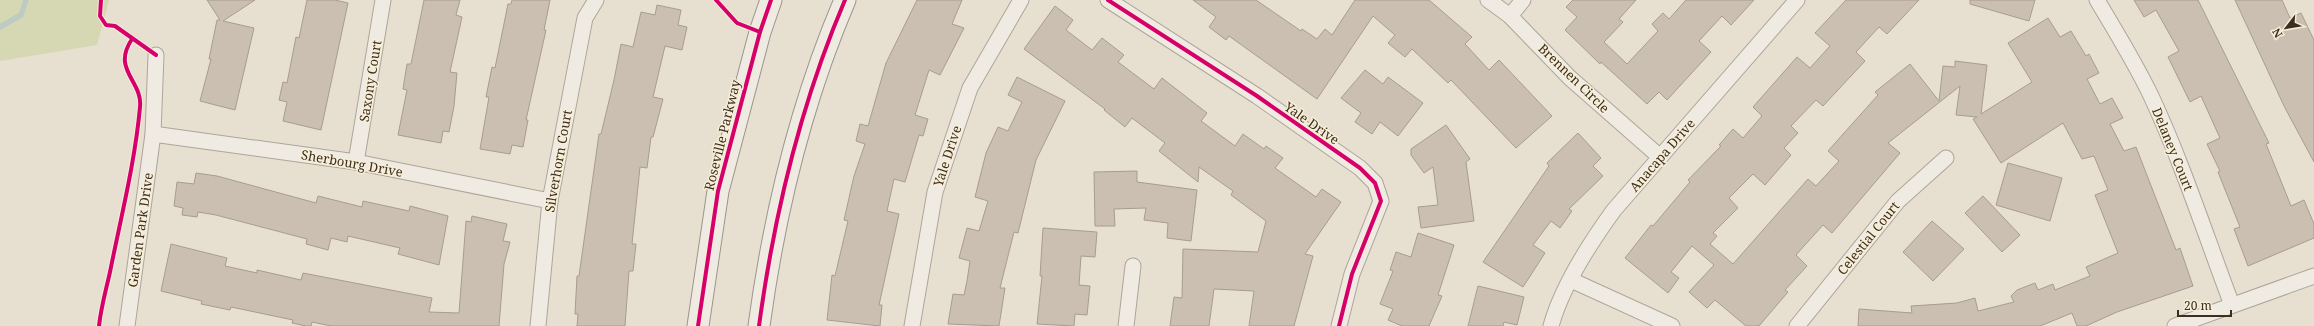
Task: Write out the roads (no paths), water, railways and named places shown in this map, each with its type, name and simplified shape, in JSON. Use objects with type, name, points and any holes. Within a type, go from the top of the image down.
[{"type":"main road","name":"Roseville Parkway","points":[[698,326],[718,191],[760,32],[771,0]]},
{"type":"main road","points":[[759,326],[769,260],[791,163],[815,81],[845,0]]},
{"type":"street","name":"Saxony Court","points":[[356,162],[383,0]]},
{"type":"street","name":"Silverhorn Court","points":[[538,326],[550,201],[585,18],[596,0]]},
{"type":"street","name":"Yale Drive","points":[[912,326],[935,192],[970,88],[1022,0]]},
{"type":"street","name":"Yale Drive","points":[[1108,0],[1258,96],[1360,168],[1375,183],[1381,201],[1352,274],[1339,326]]},
{"type":"street","name":"Brennen Circle","points":[[1488,0],[1510,16],[1570,78],[1660,157]]},
{"type":"street","points":[[1510,16],[1524,0]]},
{"type":"street","name":"Anacapa Drive","points":[[1551,326],[1571,280],[1589,245],[1610,216],[1797,0]]},
{"type":"street","name":"Delaney Court","points":[[2096,0],[2124,44],[2152,97],[2175,151],[2232,305]]},
{"type":"street","name":"Garden Park Drive","points":[[127,326],[153,134],[156,55]]},
{"type":"street","name":"Sherbourg Drive","points":[[153,134],[356,162],[550,201]]},
{"type":"street","name":"Celestial Court","points":[[1797,326],[1898,201],[1946,158]]},
{"type":"street","points":[[1126,326],[1133,266]]},
{"type":"street","points":[[2175,326],[2314,276]]},
{"type":"street","points":[[1571,280],[1672,326]]},
{"type":"waterway","points":[[0,27],[21,15],[26,0]]}]
